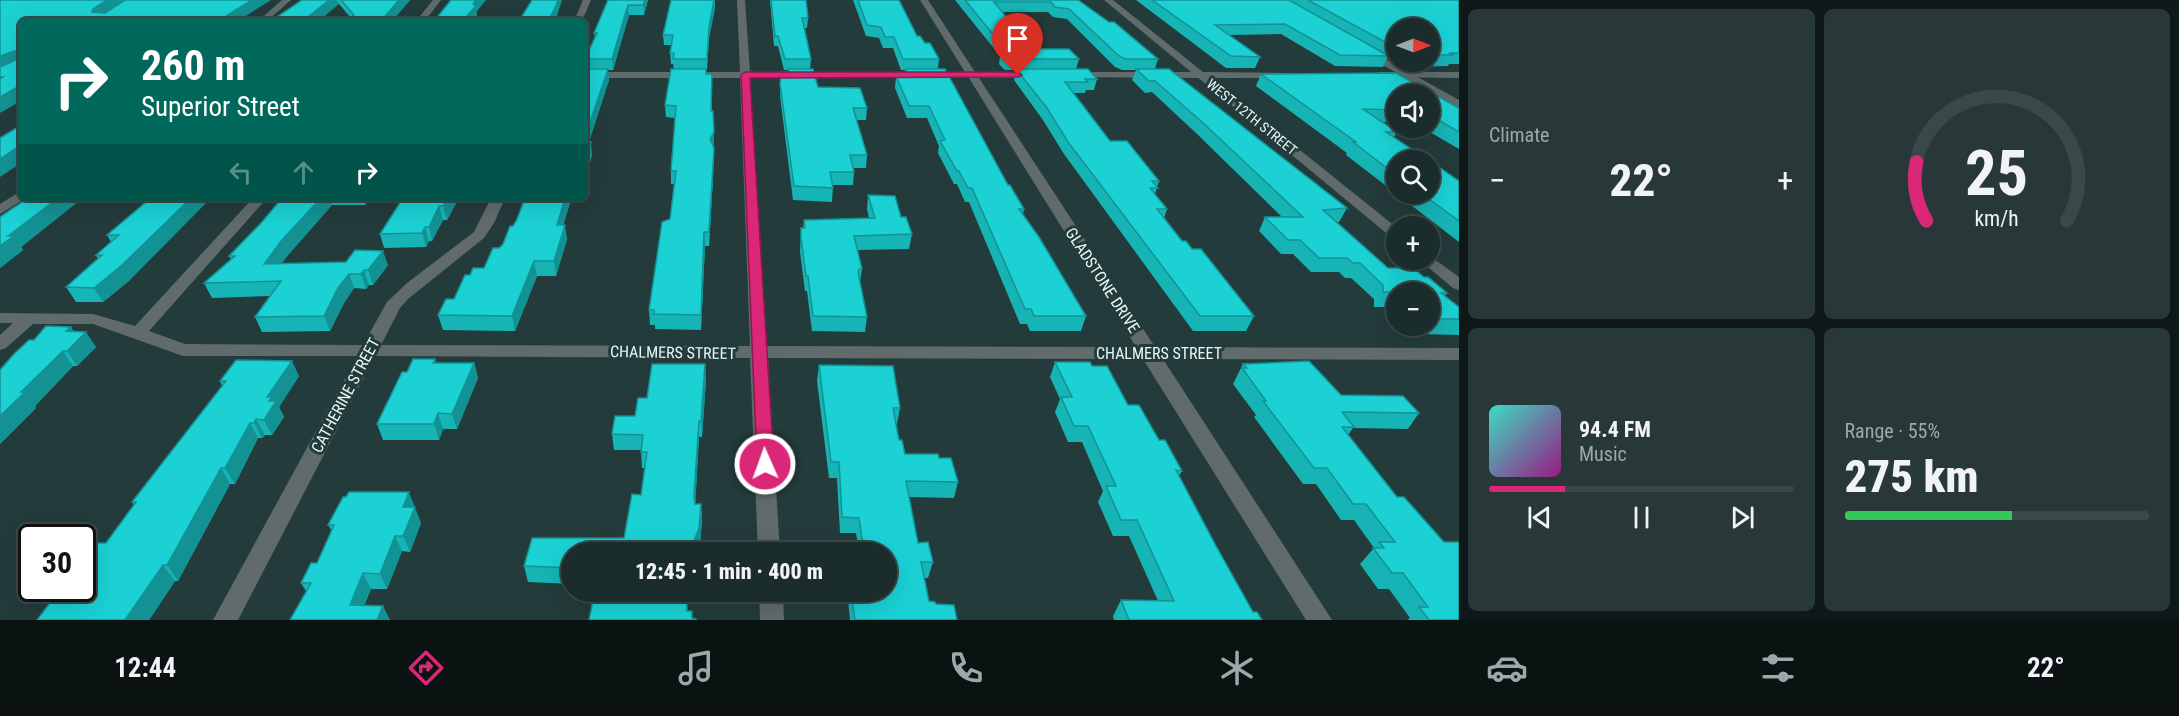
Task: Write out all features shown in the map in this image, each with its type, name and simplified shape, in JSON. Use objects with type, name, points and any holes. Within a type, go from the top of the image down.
[{"type":"street","points":[[266,18],[287,0]]},
{"type":"street","points":[[422,18],[437,0]]},
{"type":"street","points":[[579,18],[587,0]]},
{"type":"street","points":[[741,0],[769,542]]},
{"type":"street","name":"GLADSTONE DRIVE","points":[[924,0],[1320,620]]},
{"type":"street","name":"WEST 12TH STREET","points":[[1108,0],[1386,226]]},
{"type":"street","points":[[1357,46],[1459,105]]},
{"type":"street","points":[[588,75],[1052,75]]},
{"type":"street","points":[[1064,75],[1296,75]]},
{"type":"street","points":[[1363,75],[1459,75]]},
{"type":"street","points":[[0,210],[18,197]]},
{"type":"street","points":[[137,334],[257,201]]},
{"type":"street","name":"CATHERINE STREET","points":[[225,620],[368,351],[401,296],[480,234],[496,201]]},
{"type":"street","points":[[1440,270],[1459,285]]},
{"type":"street","name":"CHALMERS STREET","points":[[0,318],[93,319],[114,324],[183,350],[1459,354]]},
{"type":"street","points":[[0,344],[29,318]]},
{"type":"street","points":[[771,602],[772,620]]},
{"type":"building","points":[[0,0],[107,0],[92,12],[105,13],[125,0],[252,0],[223,18],[18,18],[18,87],[0,97],[0,79],[3,77],[0,77],[0,67],[16,60],[17,50],[0,56]]},
{"type":"building","points":[[302,0],[329,0],[307,18],[275,18]]},
{"type":"building","points":[[341,0],[399,0],[384,18],[350,18],[354,15]]},
{"type":"building","points":[[451,0],[476,0],[473,4],[476,6],[465,18],[436,18]]},
{"type":"building","points":[[532,0],[558,0],[550,18],[521,18]]},
{"type":"building","points":[[608,0],[645,0],[643,5],[628,5],[612,59],[588,59],[588,52],[597,33],[594,33]]},
{"type":"building","points":[[671,0],[714,0],[707,59],[673,59],[674,53],[670,53],[673,35],[663,35]]},
{"type":"building","points":[[771,0],[806,0],[808,18],[802,18],[811,59],[785,59],[778,36],[775,36]]},
{"type":"building","points":[[858,0],[899,0],[917,36],[920,36],[925,43],[930,43],[939,59],[903,59],[894,37],[885,37],[881,27],[867,25]]},
{"type":"building","points":[[965,0],[1078,0],[1109,22],[1114,22],[1158,59],[1125,59],[1119,56],[1069,9],[1055,7],[1051,2],[994,2],[1026,41],[1032,41],[1039,49],[1069,49],[1079,59],[1007,59],[1001,49],[1005,49]]},
{"type":"building","points":[[1152,0],[1289,0],[1386,54],[1340,55],[1285,24],[1215,25],[1260,57],[1231,56]]},
{"type":"building","points":[[1308,0],[1459,1],[1459,53],[1440,55],[1440,18],[1386,18],[1386,43]]},
{"type":"building","points":[[588,69],[608,69],[588,128]]},
{"type":"building","points":[[671,69],[706,69],[706,74],[712,74],[711,111],[713,111],[714,132],[710,139],[714,148],[709,232],[704,232],[701,315],[654,314],[654,310],[649,310],[662,222],[670,219],[676,171],[671,171],[676,106],[665,105]]},
{"type":"building","points":[[788,69],[813,69],[818,87],[860,88],[867,108],[853,108],[867,155],[850,155],[854,172],[830,172],[833,188],[794,186],[780,84],[781,72],[789,72]]},
{"type":"building","points":[[906,69],[945,69],[1008,185],[1024,209],[1019,209],[1039,237],[1086,316],[1034,316],[1031,309],[1025,309],[972,188],[968,188],[940,141],[945,140],[929,106],[909,106],[896,76],[907,76]]},
{"type":"building","points":[[1016,69],[1088,69],[1097,79],[1085,79],[1088,82],[1065,82],[1110,141],[1127,141],[1159,181],[1152,181],[1158,188],[1150,188],[1167,209],[1157,209],[1182,241],[1186,241],[1192,249],[1201,249],[1254,316],[1200,316],[1068,142],[1047,108]]},
{"type":"building","points":[[1136,69],[1169,69],[1347,208],[1323,210],[1386,266],[1386,270],[1415,270],[1434,282],[1386,282],[1386,292],[1383,292],[1383,285],[1360,263],[1353,263],[1347,258],[1319,258],[1300,240],[1288,240],[1265,217],[1303,217],[1201,121],[1155,81],[1149,81]]},
{"type":"building","points":[[1396,73],[1416,84],[1386,84],[1386,110],[1363,109],[1386,125],[1386,138],[1395,138],[1413,150],[1386,150],[1386,167],[1353,142],[1356,142],[1261,74]]},
{"type":"building","points":[[1440,97],[1459,108],[1459,132],[1440,121]]},
{"type":"building","points":[[18,127],[18,147],[0,159],[0,138]]},
{"type":"building","points":[[1440,168],[1459,181],[1459,221],[1436,204],[1440,204]]},
{"type":"building","points":[[868,195],[895,196],[901,217],[906,217],[912,234],[854,236],[862,269],[858,272],[867,317],[813,316],[801,238],[801,228],[805,228],[804,220],[875,218]]},
{"type":"building","points":[[24,201],[54,201],[8,236],[14,236],[0,246],[0,217]]},
{"type":"building","points":[[149,201],[188,201],[122,265],[94,288],[66,287],[102,255],[96,255],[119,235],[107,235]]},
{"type":"building","points":[[280,201],[318,201],[282,240],[264,264],[346,262],[355,250],[383,251],[368,270],[364,270],[361,274],[349,274],[338,288],[324,316],[255,317],[281,281],[204,283],[235,256],[229,256]]},
{"type":"building","points":[[401,201],[446,201],[443,206],[439,206],[429,227],[425,227],[422,233],[380,234]]},
{"type":"building","points":[[524,201],[564,201],[557,225],[565,225],[554,261],[534,261],[512,316],[438,315],[446,299],[454,299],[465,275],[470,275],[473,268],[484,268],[493,248],[499,248],[503,244],[510,226],[513,226]]},
{"type":"building","points":[[1440,287],[1447,293],[1441,293],[1459,307],[1459,319],[1440,319]]},
{"type":"building","points":[[46,326],[71,327],[66,331],[86,332],[21,392],[25,392],[0,416],[0,370],[14,354],[29,340],[34,340]]},
{"type":"building","points":[[413,359],[435,359],[433,363],[474,363],[452,414],[438,413],[434,424],[377,424],[402,372],[407,372]]},
{"type":"building","points":[[236,360],[292,361],[267,397],[272,397],[269,401],[276,401],[264,420],[256,419],[254,423],[250,423],[225,468],[221,468],[167,565],[163,565],[125,620],[37,620],[50,602],[96,602],[96,543],[106,543],[136,502],[132,502],[226,381],[220,381]]},
{"type":"building","points":[[1309,361],[1341,395],[1403,396],[1419,413],[1342,412],[1354,427],[1342,427],[1397,497],[1404,497],[1444,542],[1459,542],[1459,620],[1429,620],[1419,607],[1428,607],[1403,573],[1392,573],[1373,548],[1384,548],[1379,542],[1395,542],[1366,504],[1353,504],[1327,468],[1314,468],[1263,401],[1266,401],[1242,368],[1247,368],[1243,364]]},
{"type":"building","points":[[1055,362],[1090,362],[1092,366],[1107,366],[1128,405],[1139,405],[1159,440],[1165,440],[1182,471],[1176,470],[1215,544],[1253,612],[1257,612],[1262,620],[1129,620],[1121,600],[1174,601],[1137,520],[1121,520],[1106,486],[1116,486],[1088,426],[1074,426],[1061,397],[1072,397]]},
{"type":"building","points":[[652,364],[705,364],[694,496],[695,504],[701,504],[699,528],[694,542],[561,542],[561,568],[524,566],[532,538],[624,538],[632,494],[641,495],[647,452],[641,452],[643,435],[612,434],[615,416],[635,416],[638,398],[647,398]]},
{"type":"building","points":[[819,365],[893,366],[900,408],[893,408],[899,440],[902,440],[905,454],[938,454],[939,458],[951,458],[958,482],[906,481],[918,543],[928,542],[933,562],[921,562],[929,601],[936,604],[954,605],[957,620],[855,620],[853,602],[897,602],[897,542],[863,542],[859,518],[842,517],[839,462],[831,462]]},
{"type":"building","points":[[349,492],[409,492],[403,507],[415,507],[403,536],[395,536],[380,574],[363,573],[350,605],[383,606],[377,620],[290,620],[311,583],[301,583],[311,563],[317,563],[334,525],[328,525],[343,497],[346,497]]},
{"type":"building","points":[[593,602],[687,602],[687,611],[692,611],[692,618],[696,619],[696,620],[589,620]]},
{"type":"route","points":[[765,464],[745,75],[1018,75]]}]
